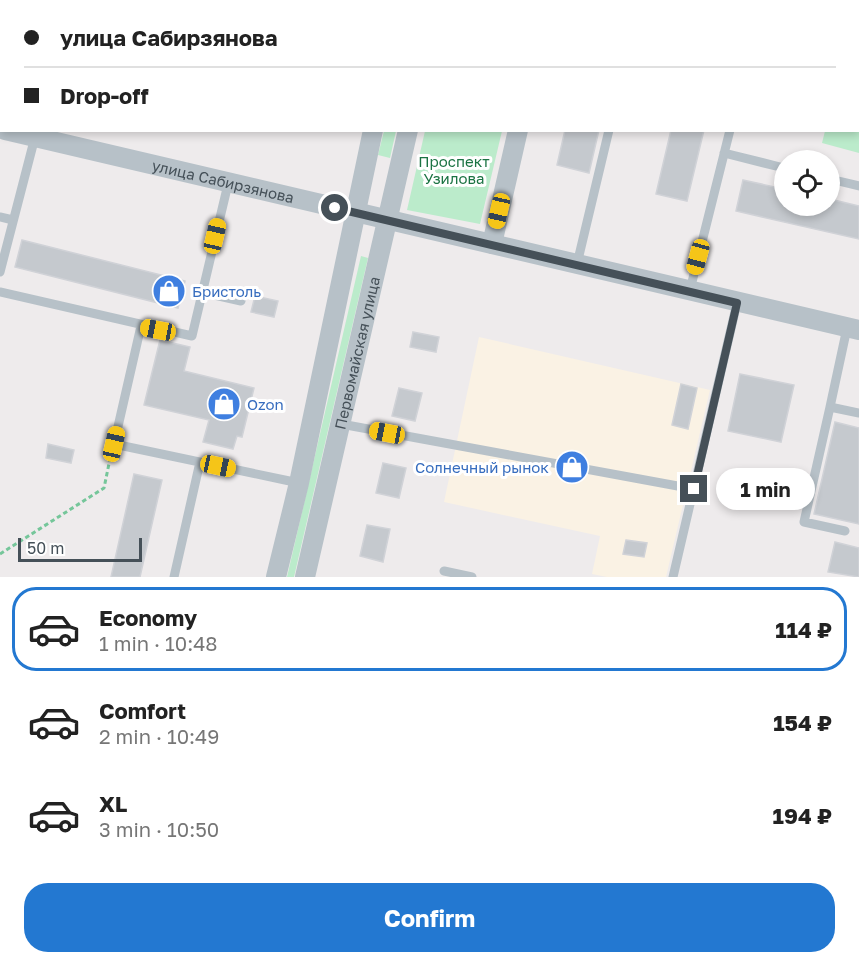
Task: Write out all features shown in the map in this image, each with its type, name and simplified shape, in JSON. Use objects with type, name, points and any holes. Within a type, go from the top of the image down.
[{"type":"street","name":"улица Сабирзянова","points":[[15,132],[40,136],[228,184],[853,329]]},
{"type":"street","name":"Первомайская улица","points":[[276,577],[299,483],[374,132]]},
{"type":"street","name":"Первомайская улица","points":[[305,577],[408,132]]},
{"type":"street","points":[[492,244],[518,132]]},
{"type":"lane","points":[[577,264],[609,132]]},
{"type":"lane","points":[[690,290],[729,132]]},
{"type":"lane","points":[[0,272],[13,220],[40,136]]},
{"type":"lane","points":[[724,153],[774,166]]},
{"type":"lane","points":[[840,181],[859,186]]},
{"type":"lane","points":[[0,292],[192,336],[228,184]]},
{"type":"lane","points":[[0,217],[13,220]]},
{"type":"lane","points":[[201,292],[241,301]]},
{"type":"lane","points":[[673,577],[737,303]]},
{"type":"lane","points":[[141,326],[114,444],[299,483]]},
{"type":"lane","points":[[845,531],[804,522],[830,407],[853,329]]},
{"type":"lane","points":[[830,407],[859,413]]},
{"type":"lane","points":[[341,424],[694,489]]},
{"type":"lane","points":[[174,577],[200,462]]},
{"type":"lane","points":[[444,571],[472,577]]},
{"type":"path","points":[[0,554],[104,488],[114,444]]},
{"type":"shaded area","name":"Солнечный рынок","points":[[479,337],[710,390],[666,577],[607,577],[592,574],[600,536],[444,502]]},
{"type":"green space","points":[[384,132],[396,132],[390,158],[378,155]]},
{"type":"green space","name":"Проспект Узилова","points":[[425,132],[502,132],[480,224],[407,210]]},
{"type":"green space","points":[[825,132],[859,132],[859,153],[822,143]]},
{"type":"green space","points":[[361,256],[368,258],[294,577],[287,577]]},
{"type":"building","points":[[565,132],[599,132],[589,173],[557,165]]},
{"type":"building","points":[[671,132],[704,132],[687,201],[656,194]]},
{"type":"building","points":[[743,180],[774,187],[774,216],[840,216],[840,201],[859,206],[859,239],[736,211]]},
{"type":"building","points":[[22,240],[185,281],[178,308],[15,267]]},
{"type":"building","points":[[255,296],[278,301],[274,317],[251,312]]},
{"type":"building","points":[[413,332],[439,337],[436,352],[410,347]]},
{"type":"building","points":[[160,340],[190,347],[184,371],[254,388],[242,437],[237,436],[233,449],[203,442],[209,420],[144,405]]},
{"type":"building","points":[[740,374],[794,385],[781,442],[728,431]]},
{"type":"building","points":[[681,384],[697,388],[688,429],[672,425]]},
{"type":"building","points":[[399,388],[422,393],[415,421],[392,416]]},
{"type":"building","points":[[835,422],[859,428],[859,524],[814,514]]},
{"type":"building","points":[[48,444],[74,450],[71,463],[46,458]]},
{"type":"building","points":[[383,463],[406,468],[399,498],[376,493]]},
{"type":"building","points":[[134,474],[162,480],[140,577],[111,577]]},
{"type":"building","points":[[367,525],[390,529],[383,562],[360,556]]},
{"type":"building","points":[[626,540],[647,543],[644,557],[623,554]]},
{"type":"building","points":[[835,542],[859,548],[859,577],[828,572]]},
{"type":"place","name":"Бристоль","points":[[169,291]]},
{"type":"place","name":"Ozon","points":[[224,404]]},
{"type":"place","name":"Солнечный рынок","points":[[572,467]]},
{"type":"route","points":[[335,208],[690,290],[737,303],[694,489]]}]
